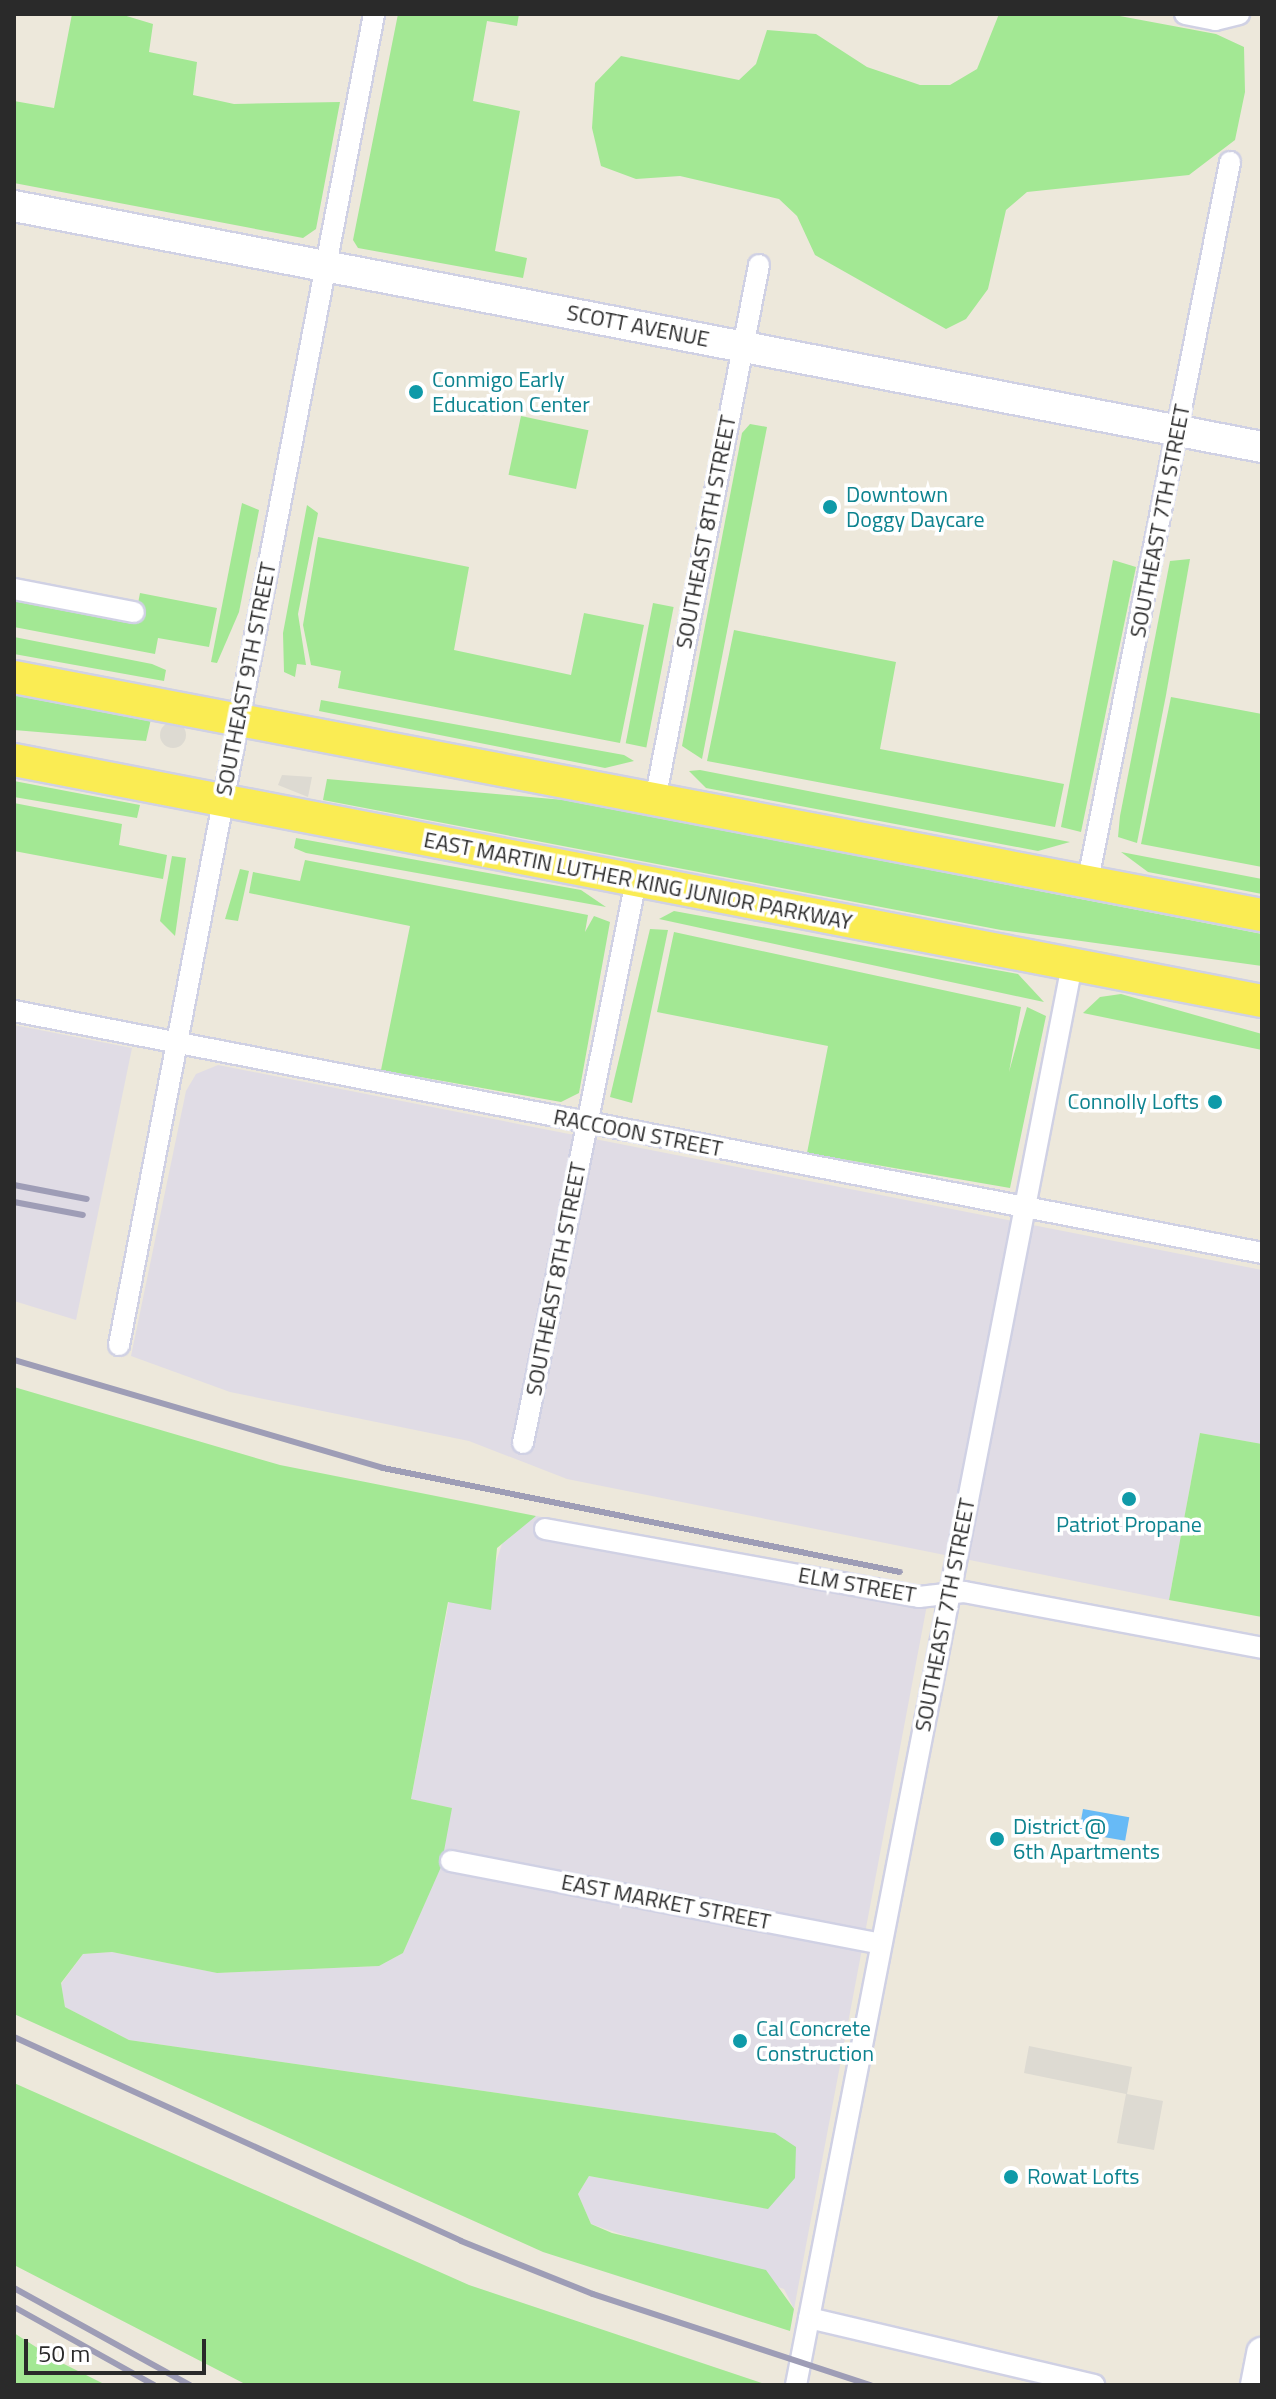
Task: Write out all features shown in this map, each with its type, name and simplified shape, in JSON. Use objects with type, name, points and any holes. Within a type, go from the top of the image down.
[{"type":"main road","points":[[14,677],[1262,915]]},
{"type":"main road","name":"EAST MARTIN LUTHER KING JUNIOR PARKWAY","points":[[14,760],[1262,1001]]},
{"type":"street","name":"SOUTHEAST 9TH STREET","points":[[119,1345],[374,14]]},
{"type":"street","points":[[1185,14],[1215,20],[1239,14]]},
{"type":"street","name":"SOUTHEAST 7TH STREET","points":[[1088,880],[1230,162]]},
{"type":"street","name":"SCOTT AVENUE","points":[[14,206],[1262,447]]},
{"type":"street","name":"SOUTHEAST 8TH STREET","points":[[655,800],[759,265]]},
{"type":"street","points":[[14,589],[134,612]]},
{"type":"street","name":"SOUTHEAST 8TH STREET","points":[[523,1443],[636,881]]},
{"type":"street","name":"SOUTHEAST 7TH STREET","points":[[796,2385],[1072,965]]},
{"type":"street","name":"RACCOON STREET","points":[[14,1011],[1262,1253]]},
{"type":"street","name":"ELM STREET","points":[[545,1529],[919,1597],[949,1594],[1262,1648]]},
{"type":"street","name":"EAST MARKET STREET","points":[[451,1861],[881,1944]]},
{"type":"street","points":[[809,2318],[1094,2385]]},
{"type":"street","points":[[1256,2385],[1262,2353]]},
{"type":"shaded area","points":[[173,722],[182,726],[186,735],[182,744],[173,748],[164,744],[160,735],[164,726]]},
{"type":"shaded area","points":[[282,775],[312,777],[308,797],[278,785]]},
{"type":"shaded area","points":[[14,1025],[132,1048],[76,1320],[14,1301]]},
{"type":"shaded area","points":[[218,1065],[1262,1270],[1262,1444],[1200,1433],[1169,1600],[567,1479],[469,1441],[230,1392],[131,1356],[186,1091],[196,1074]]},
{"type":"shaded area","points":[[536,1516],[930,1589],[794,2309],[784,2289],[591,2224],[578,2194],[589,2176],[768,2209],[775,2133],[129,2040],[65,2007],[61,1984],[83,1954],[112,1952],[217,1973],[379,1966],[403,1953],[428,1896],[451,1808],[411,1799],[449,1601],[493,1571],[505,1535]]},
{"type":"shaded area","points":[[1029,2046],[1132,2067],[1127,2094],[1163,2101],[1154,2150],[1117,2143],[1126,2094],[1024,2073]]},
{"type":"green space","points":[[72,14],[120,14],[153,24],[149,52],[197,62],[193,95],[234,104],[340,102],[316,229],[303,238],[14,183],[14,101],[54,108]]},
{"type":"green space","points":[[398,14],[519,14],[517,26],[487,21],[473,101],[520,111],[495,251],[527,258],[523,278],[358,248],[353,240]]},
{"type":"green space","points":[[999,14],[1109,14],[1216,34],[1244,47],[1245,92],[1235,140],[1189,175],[1027,192],[1006,210],[988,289],[966,319],[946,329],[815,255],[797,216],[779,199],[680,176],[636,179],[601,166],[592,128],[595,83],[621,56],[739,80],[756,64],[767,30],[816,34],[867,67],[920,85],[950,85],[977,69]]},
{"type":"green space","points":[[521,416],[588,430],[576,489],[509,475]]},
{"type":"green space","points":[[750,424],[767,427],[702,759],[682,746],[742,433]]},
{"type":"green space","points":[[242,503],[259,510],[239,612],[217,663],[211,662]]},
{"type":"green space","points":[[307,505],[318,513],[298,614],[306,665],[297,664],[295,677],[284,672],[283,633]]},
{"type":"green space","points":[[318,537],[469,567],[454,650],[571,675],[584,613],[644,625],[620,743],[338,688],[341,671],[311,665],[303,625]]},
{"type":"green space","points":[[1190,559],[1137,843],[1118,837],[1120,816],[1170,561]]},
{"type":"green space","points":[[1113,560],[1136,567],[1081,832],[1061,827]]},
{"type":"green space","points":[[140,593],[217,608],[209,647],[158,638],[155,654],[14,627],[14,600],[134,624]]},
{"type":"green space","points":[[653,603],[674,607],[646,747],[626,743]]},
{"type":"green space","points":[[734,630],[896,662],[880,749],[1064,784],[1055,827],[707,761]]},
{"type":"green space","points":[[14,637],[152,664],[166,670],[164,681],[14,654]]},
{"type":"green space","points":[[14,693],[151,719],[146,741],[14,730]]},
{"type":"green space","points":[[1171,697],[1262,714],[1262,867],[1141,844]]},
{"type":"green space","points":[[321,700],[624,755],[634,761],[605,768],[319,711]]},
{"type":"green space","points":[[700,770],[1070,842],[1038,851],[706,788],[689,771]]},
{"type":"green space","points":[[327,779],[575,801],[1262,934],[1262,966],[1001,930],[323,800]]},
{"type":"green space","points":[[14,781],[140,805],[137,818],[14,797]]},
{"type":"green space","points":[[14,803],[122,824],[119,845],[167,855],[163,879],[14,851]]},
{"type":"green space","points":[[296,838],[581,890],[606,907],[306,853],[294,848]]},
{"type":"green space","points":[[1121,852],[1262,879],[1262,894],[1148,872]]},
{"type":"green space","points":[[172,856],[186,858],[175,936],[160,921]]},
{"type":"green space","points":[[305,860],[588,915],[585,932],[594,916],[610,922],[579,1093],[561,1102],[381,1070],[410,926],[249,893],[253,872],[300,881]]},
{"type":"green space","points":[[240,869],[249,871],[238,921],[225,919]]},
{"type":"green space","points":[[674,911],[1018,974],[1044,1002],[659,919]]},
{"type":"green space","points":[[650,929],[668,930],[632,1103],[610,1097]]},
{"type":"green space","points":[[674,932],[1021,1007],[1009,1072],[1027,1007],[1046,1016],[1010,1188],[807,1153],[828,1046],[657,1012]]},
{"type":"green space","points":[[1121,994],[1262,1034],[1262,1050],[1083,1013],[1100,997]]},
{"type":"green space","points":[[14,1387],[280,1465],[536,1516],[497,1548],[491,1610],[448,1602],[411,1799],[452,1808],[441,1867],[403,1953],[379,1966],[217,1973],[112,1952],[83,1954],[61,1983],[65,2007],[129,2040],[775,2133],[796,2147],[795,2178],[768,2209],[589,2176],[578,2194],[591,2224],[612,2233],[766,2270],[794,2309],[790,2331],[543,2252],[14,2014]]},
{"type":"green space","points":[[1200,1433],[1262,1444],[1262,1617],[1169,1600]]},
{"type":"green space","points":[[14,2083],[469,2285],[768,2385],[247,2385],[14,2265]]},
{"type":"green space","points":[[14,2333],[58,2361],[106,2385],[14,2385]]},
{"type":"water","points":[[1083,1809],[1129,1817],[1125,1841],[1079,1833]]},
{"type":"railway","points":[[14,1185],[87,1199]]},
{"type":"railway","points":[[14,1202],[83,1215]]},
{"type":"railway","points":[[14,1360],[383,1468],[900,1572]]},
{"type":"railway","points":[[14,2037],[461,2241],[593,2294],[870,2385]]},
{"type":"railway","points":[[14,2288],[190,2385]]},
{"type":"railway","points":[[14,2307],[154,2385]]},
{"type":"place","name":"Conmigo Early Education Center","points":[[416,392]]},
{"type":"place","name":"Downtown Doggy Daycare","points":[[830,507]]},
{"type":"place","name":"Connolly Lofts","points":[[1215,1102]]},
{"type":"place","name":"Patriot Propane","points":[[1129,1499]]},
{"type":"place","name":"District @ 6th Apartments","points":[[997,1839]]},
{"type":"place","name":"Cal Concrete Construction","points":[[740,2041]]},
{"type":"place","name":"Rowat Lofts","points":[[1011,2177]]}]
